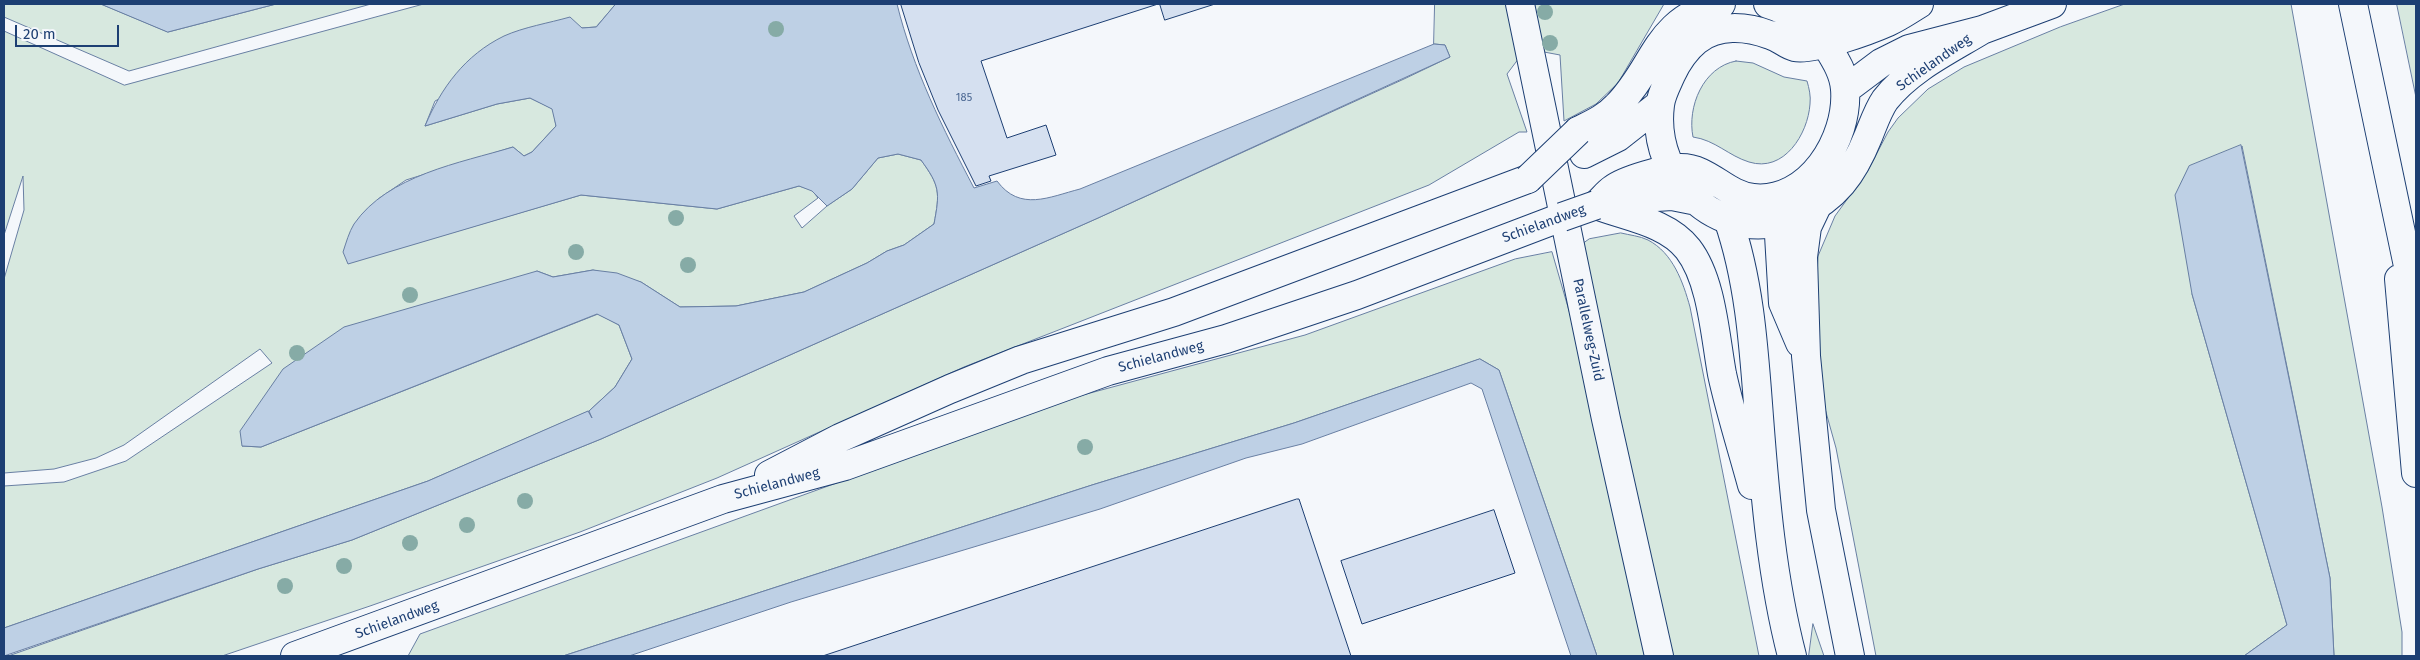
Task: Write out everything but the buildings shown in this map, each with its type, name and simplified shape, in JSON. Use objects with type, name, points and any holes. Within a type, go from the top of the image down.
[{"type":"main road","name":"Parallelweg-Zuid","points":[[1520,4],[1606,419],[1659,656]]},
{"type":"main road","points":[[1768,4],[1788,11],[1800,19],[1826,43],[1838,65],[1845,90],[1842,117],[1828,154],[1808,180],[1793,189],[1780,223],[1778,235],[1782,303],[1806,356]]},
{"type":"main road","points":[[1800,19],[1841,17],[1881,4]]},
{"type":"main road","points":[[1780,223],[1749,224],[1710,212],[1692,200],[1671,169],[1662,147],[1660,104],[1674,69],[1684,53],[1695,15],[1711,31],[1733,28],[1771,35],[1796,47],[1826,43],[1888,22],[1919,4]]},
{"type":"main road","name":"Schielandweg","points":[[1845,90],[1880,63],[1909,49],[1982,30],[2052,4]]},
{"type":"main road","points":[[2353,4],[2416,304]]},
{"type":"main road","name":"Schielandweg","points":[[723,499],[840,438],[1021,360],[1174,312],[1528,179],[1581,143],[1603,118],[1618,106],[1645,68],[1661,40],[1695,15]]},
{"type":"main road","name":"Schielandweg","points":[[1780,223],[1817,206],[1836,193],[1850,174],[1884,102],[1901,82],[1982,30]]},
{"type":"main road","name":"Schielandweg","points":[[1581,143],[1618,137],[1660,104]]},
{"type":"main road","name":"Schielandweg","points":[[295,656],[322,651],[723,499],[845,466],[1108,371],[1226,339],[1357,295],[1596,205],[1614,188],[1671,169],[1683,168],[1699,172],[1739,196],[1771,197],[1793,189]]},
{"type":"main road","points":[[2391,188],[2416,473]]},
{"type":"main road","name":"Schielandweg","points":[[1596,205],[1619,207],[1656,196],[1672,196],[1692,200]]},
{"type":"main road","points":[[1596,205],[1651,223],[1670,233],[1688,249],[1698,267],[1708,297],[1723,376],[1776,576],[1792,656]]},
{"type":"main road","points":[[1817,206],[1807,227],[1803,257],[1806,356],[1821,510],[1850,656]]},
{"type":"main road","points":[[1728,219],[1745,284],[1776,576]]},
{"type":"shaded area","points":[[4,4],[101,4],[168,32],[276,4],[371,4],[129,71],[4,17]]},
{"type":"shaded area","points":[[424,4],[616,4],[596,27],[582,28],[435,101],[425,126],[497,104],[530,98],[553,109],[556,126],[532,152],[524,156],[513,147],[406,180],[378,199],[348,263],[581,195],[717,209],[799,186],[812,190],[818,198],[794,216],[802,228],[827,206],[852,189],[878,158],[898,154],[921,160],[932,176],[938,197],[934,224],[904,245],[887,251],[867,263],[804,292],[736,306],[680,307],[641,282],[593,270],[553,277],[537,271],[242,446],[261,447],[598,314],[619,325],[632,359],[615,387],[589,411],[428,481],[4,628],[4,486],[64,482],[126,461],[272,363],[260,349],[124,445],[96,458],[54,469],[4,473],[4,279],[24,210],[23,176],[4,235],[4,31],[124,85]]},
{"type":"shaded area","points":[[1435,4],[1507,4],[1519,58],[1507,74],[1527,132],[1519,132],[1429,185],[964,367],[717,478],[580,532],[222,656],[8,656],[258,569],[352,540],[601,439],[1098,218],[1404,79],[1450,57],[1445,45],[1434,44]]},
{"type":"shaded area","points":[[1535,4],[1664,4],[1618,83],[1596,104],[1564,121],[1560,55],[1544,52]]},
{"type":"shaded area","points":[[2125,4],[2291,4],[2382,507],[2402,632],[2402,656],[2334,656],[2330,578],[2242,146],[2192,294],[2287,625],[2244,656],[1876,656],[1836,448],[1822,398],[1816,296],[1818,256],[1835,216],[1867,172],[1888,132],[1898,118],[1928,89],[1964,67],[2060,27]]},
{"type":"shaded area","points":[[2397,4],[2416,4],[2416,97]]},
{"type":"shaded area","points":[[1736,61],[1753,63],[1784,77],[1807,81],[1810,101],[1805,127],[1792,148],[1773,162],[1762,164],[1749,162],[1708,141],[1693,137],[1693,113],[1695,101],[1700,90],[1715,71],[1724,65]]},
{"type":"shaded area","points":[[1621,233],[1648,240],[1664,252],[1676,269],[1687,297],[1759,656],[1672,656],[1582,244],[1589,239]]},
{"type":"shaded area","points":[[1552,252],[1572,321],[1645,656],[1597,656],[1499,370],[1480,359],[1294,423],[1092,485],[563,656],[408,656],[420,634],[1068,399],[1305,335],[1515,259]]},
{"type":"shaded area","points":[[1813,624],[1824,656],[1809,656]]},
{"type":"water","points":[[101,4],[276,4],[168,32]]},
{"type":"water","points":[[616,4],[897,4],[920,75],[940,121],[974,188],[997,181],[1006,191],[1015,196],[1036,200],[1080,189],[1434,44],[1445,45],[1450,57],[1098,218],[601,439],[352,540],[258,569],[4,656],[4,628],[428,481],[588,411],[592,418],[589,411],[615,387],[632,359],[619,325],[597,314],[261,447],[242,446],[240,431],[283,369],[344,327],[537,271],[553,277],[593,270],[617,273],[641,282],[680,307],[736,306],[804,292],[867,263],[887,251],[904,245],[934,224],[938,197],[932,176],[921,160],[898,154],[878,158],[852,189],[827,206],[812,191],[799,186],[717,209],[581,195],[348,264],[343,252],[352,227],[368,207],[386,194],[405,182],[426,173],[513,147],[524,156],[532,152],[556,126],[552,109],[530,98],[497,104],[425,126],[447,86],[466,63],[477,53],[504,36],[528,28],[570,17],[582,28],[596,27]]},
{"type":"water","points":[[2241,145],[2330,578],[2334,656],[2244,656],[2287,625],[2192,294],[2175,195],[2189,166]]},
{"type":"water","points":[[1480,359],[1499,370],[1597,656],[1571,656],[1482,389],[1471,383],[1302,444],[1246,458],[1100,509],[791,602],[629,656],[563,656],[1092,485],[1294,423]]}]
